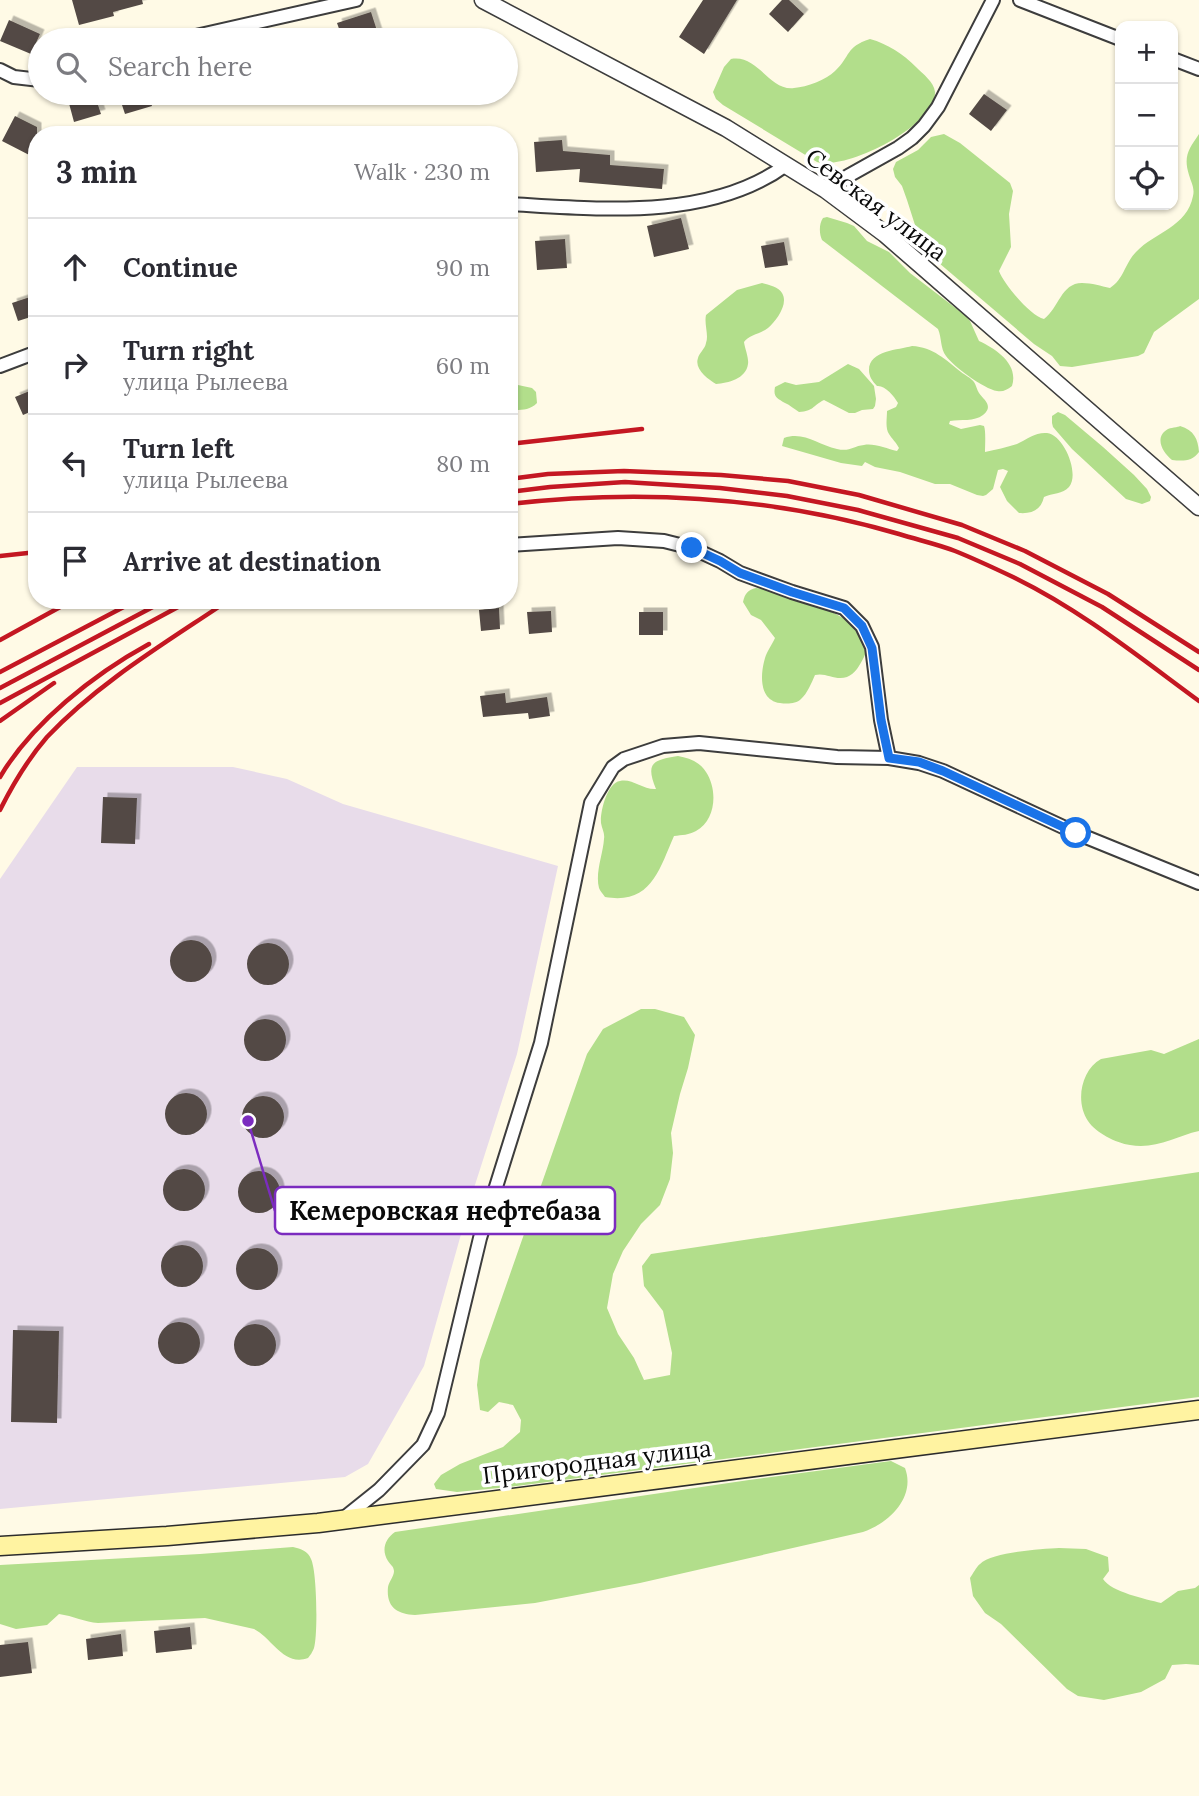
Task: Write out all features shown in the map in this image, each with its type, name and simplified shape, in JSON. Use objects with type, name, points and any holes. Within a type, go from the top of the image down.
[{"type":"main road","name":"Пригородная улица","points":[[0,1546],[167,1536],[340,1520],[1199,1410]]},
{"type":"street","points":[[231,28],[356,0]]},
{"type":"street","name":"Севская улица","points":[[483,0],[726,128],[826,190],[885,234],[1199,507]]},
{"type":"street","points":[[826,190],[898,148],[924,126],[938,107],[993,0]]},
{"type":"street","points":[[1020,0],[1115,37]]},
{"type":"street","points":[[1178,61],[1199,69]]},
{"type":"street","points":[[0,70],[14,77],[28,79]]},
{"type":"street","points":[[518,205],[629,208],[684,203],[743,188],[786,165]]},
{"type":"street","points":[[0,366],[28,355]]},
{"type":"street","points":[[518,544],[618,538],[664,541],[692,548],[740,573],[844,608],[862,626],[872,648],[881,720],[889,758]]},
{"type":"street","points":[[340,1520],[379,1490],[405,1465],[423,1445],[438,1413],[480,1238],[541,1044],[591,803],[613,767],[624,759],[663,746],[699,744],[919,762],[1076,833],[1199,883]]},
{"type":"shaded area","points":[[77,767],[233,767],[287,779],[343,804],[558,866],[517,1054],[474,1188],[424,1366],[368,1464],[345,1477],[0,1509],[0,879]]},
{"type":"green space","points":[[870,39],[906,58],[928,78],[935,92],[931,105],[921,119],[887,143],[847,160],[817,162],[723,105],[713,92],[724,67],[731,59],[749,62],[777,84],[794,88],[816,82],[831,74],[856,45]]},
{"type":"green space","points":[[944,134],[960,143],[1010,183],[1013,191],[1009,214],[1011,247],[999,271],[1018,299],[1044,319],[1065,291],[1075,284],[1110,288],[1136,252],[1184,215],[1190,206],[1193,193],[1187,158],[1199,134],[1199,299],[1154,332],[1144,353],[1138,356],[1072,367],[1060,366],[1052,356],[1034,344],[939,263],[927,247],[927,236],[915,225],[902,186],[893,169],[896,162],[918,150],[931,137]]},
{"type":"green space","points":[[823,218],[854,226],[867,241],[889,252],[910,273],[966,316],[979,341],[999,353],[1009,364],[1012,386],[1003,391],[991,389],[955,365],[944,353],[938,329],[822,240],[821,223]]},
{"type":"green space","points":[[762,283],[781,291],[784,302],[781,312],[768,328],[744,342],[748,362],[744,373],[731,381],[716,384],[702,373],[697,362],[707,340],[706,315],[737,290]]},
{"type":"green space","points":[[912,346],[933,352],[970,378],[987,403],[988,409],[979,417],[950,421],[949,424],[961,429],[984,426],[985,452],[1017,444],[1039,434],[1053,435],[1064,448],[1071,465],[1073,473],[1069,487],[1044,497],[1035,510],[1019,513],[1007,501],[1000,487],[1008,471],[1003,469],[998,470],[993,489],[983,496],[950,484],[935,484],[865,462],[862,466],[841,463],[782,446],[784,438],[798,436],[841,450],[876,445],[897,451],[899,448],[888,432],[886,423],[887,411],[898,403],[886,389],[875,384],[870,376],[870,363],[879,355]]},
{"type":"green space","points":[[848,364],[859,369],[874,386],[876,399],[873,409],[849,413],[824,400],[799,412],[775,395],[775,387],[785,382],[796,385],[819,382]]},
{"type":"green space","points":[[518,385],[532,388],[536,392],[537,403],[518,410]]},
{"type":"green space","points":[[1058,412],[1065,415],[1134,475],[1147,489],[1150,501],[1142,504],[1126,499],[1072,449],[1053,427],[1052,416]]},
{"type":"green space","points":[[1180,426],[1194,436],[1199,452],[1183,461],[1172,460],[1165,453],[1160,440],[1168,429]]},
{"type":"green space","points":[[756,588],[806,601],[845,619],[858,630],[866,643],[864,657],[857,669],[850,676],[843,678],[815,675],[805,694],[794,703],[780,703],[768,697],[763,686],[762,672],[766,655],[775,638],[761,620],[751,615],[743,602],[747,592]]},
{"type":"green space","points":[[678,756],[697,763],[710,779],[713,804],[708,820],[693,832],[674,836],[658,872],[643,890],[633,896],[605,897],[599,888],[598,876],[604,837],[602,812],[608,792],[620,781],[656,789],[651,774],[653,765],[662,759]]},
{"type":"green space","points":[[641,1009],[655,1009],[684,1017],[695,1035],[671,1133],[673,1153],[670,1179],[660,1205],[641,1224],[623,1251],[613,1274],[607,1308],[618,1334],[634,1358],[644,1380],[670,1375],[672,1353],[663,1311],[644,1286],[642,1266],[651,1254],[1199,1172],[1199,1397],[509,1487],[457,1492],[436,1489],[434,1484],[441,1475],[460,1464],[503,1447],[520,1432],[521,1420],[513,1405],[499,1402],[488,1412],[480,1410],[477,1385],[480,1360],[587,1054],[603,1029]]},
{"type":"green space","points":[[1199,1039],[1199,1131],[1157,1144],[1139,1146],[1113,1140],[1096,1130],[1088,1121],[1081,1096],[1085,1078],[1094,1064],[1101,1059],[1151,1050],[1164,1054]]},
{"type":"green space","points":[[891,1461],[905,1468],[907,1489],[898,1508],[891,1515],[863,1532],[640,1583],[535,1603],[415,1615],[398,1611],[389,1600],[388,1587],[394,1571],[386,1557],[385,1549],[387,1541],[395,1532]]},
{"type":"green space","points":[[293,1547],[308,1554],[315,1576],[315,1641],[308,1658],[292,1659],[254,1629],[205,1618],[98,1623],[59,1614],[47,1625],[16,1629],[0,1624],[0,1565]]},
{"type":"green space","points":[[1059,1548],[1086,1549],[1108,1557],[1109,1571],[1103,1579],[1107,1584],[1161,1603],[1178,1591],[1199,1585],[1199,1665],[1172,1665],[1165,1679],[1141,1692],[1104,1700],[1078,1696],[1067,1689],[1001,1624],[985,1613],[973,1596],[970,1578],[986,1560],[1017,1552]]},
{"type":"building","points":[[72,0],[142,0],[143,4],[113,12],[114,16],[79,25]]},
{"type":"building","points":[[703,0],[737,0],[704,54],[679,37]]},
{"type":"building","points":[[782,0],[789,0],[804,14],[788,32],[769,14]]},
{"type":"building","points":[[371,12],[376,28],[339,28],[337,23]]},
{"type":"building","points":[[9,20],[28,29],[28,53],[0,41]]},
{"type":"building","points":[[984,94],[1007,110],[991,131],[969,114]]},
{"type":"building","points":[[69,105],[98,105],[101,114],[74,122]]},
{"type":"building","points":[[122,105],[152,105],[152,106],[125,114]]},
{"type":"building","points":[[15,116],[35,126],[28,126],[28,154],[2,141]]},
{"type":"building","points":[[562,140],[563,151],[610,155],[610,165],[664,169],[662,189],[579,182],[580,169],[536,172],[534,142]]},
{"type":"building","points":[[681,218],[689,249],[654,257],[647,226]]},
{"type":"building","points":[[565,239],[567,268],[537,270],[535,241]]},
{"type":"building","points":[[784,242],[788,265],[765,268],[761,246]]},
{"type":"building","points":[[28,298],[28,318],[18,321],[12,303]]},
{"type":"building","points":[[28,392],[28,413],[23,415],[15,397]]},
{"type":"building","points":[[499,609],[500,629],[481,631],[479,610]]},
{"type":"building","points":[[551,611],[552,632],[529,634],[527,612]]},
{"type":"building","points":[[639,612],[663,612],[663,635],[639,635]]},
{"type":"building","points":[[505,693],[506,703],[547,697],[550,716],[529,719],[528,713],[483,717],[480,696]]},
{"type":"building","points":[[103,797],[137,798],[135,844],[101,843]]},
{"type":"building","points":[[191,940],[206,946],[212,961],[206,976],[191,982],[176,976],[170,961],[176,946]]},
{"type":"building","points":[[268,943],[283,949],[289,964],[283,979],[268,985],[253,979],[247,964],[253,949]]},
{"type":"building","points":[[265,1019],[280,1025],[286,1040],[280,1055],[265,1061],[250,1055],[244,1040],[250,1025]]},
{"type":"building","points":[[186,1093],[201,1099],[207,1114],[201,1129],[186,1135],[171,1129],[165,1114],[171,1099]]},
{"type":"building","points":[[263,1096],[278,1102],[284,1117],[278,1132],[263,1138],[248,1132],[242,1117],[248,1102]]},
{"type":"building","points":[[184,1169],[199,1175],[205,1190],[199,1205],[184,1211],[169,1205],[163,1190],[169,1175]]},
{"type":"building","points":[[259,1171],[274,1177],[280,1192],[274,1207],[259,1213],[244,1207],[238,1192],[244,1177]]},
{"type":"building","points":[[182,1245],[197,1251],[203,1266],[197,1281],[182,1287],[167,1281],[161,1266],[167,1251]]},
{"type":"building","points":[[257,1248],[272,1254],[278,1269],[272,1284],[257,1290],[242,1284],[236,1269],[242,1254]]},
{"type":"building","points":[[179,1322],[194,1328],[200,1343],[194,1358],[179,1364],[164,1358],[158,1343],[164,1328]]},
{"type":"building","points":[[255,1324],[270,1330],[276,1345],[270,1360],[255,1366],[240,1360],[234,1345],[240,1330]]},
{"type":"building","points":[[13,1330],[59,1331],[57,1423],[11,1422]]},
{"type":"building","points":[[190,1627],[192,1649],[156,1653],[154,1631]]},
{"type":"building","points":[[121,1634],[123,1656],[88,1660],[86,1639]]},
{"type":"building","points":[[28,1642],[32,1673],[0,1677],[0,1645]]},
{"type":"railway","points":[[518,443],[642,429]]},
{"type":"railway","points":[[518,478],[624,471],[721,475],[788,481],[859,495],[962,525],[1025,551],[1108,594],[1199,652]]},
{"type":"railway","points":[[518,491],[625,482],[720,488],[787,496],[858,510],[958,538],[1020,564],[1102,607],[1199,670]]},
{"type":"railway","points":[[518,503],[558,499],[656,497],[755,504],[851,521],[941,546],[999,570],[1062,604],[1199,701]]},
{"type":"railway","points":[[0,556],[28,553]]},
{"type":"railway","points":[[0,640],[57,609]]},
{"type":"railway","points":[[0,672],[120,609]]},
{"type":"railway","points":[[0,688],[149,609]]},
{"type":"railway","points":[[0,703],[174,609]]},
{"type":"railway","points":[[0,810],[33,754],[67,717],[134,664],[216,609]]},
{"type":"railway","points":[[0,777],[29,738],[66,702],[107,670],[149,644]]},
{"type":"railway","points":[[0,721],[54,683]]},
{"type":"place","name":"Кемеровская нефтебаза","points":[[248,1121]]},
{"type":"route","points":[[692,548],[740,573],[844,608],[862,626],[872,648],[881,720],[889,758],[919,762],[943,771],[1076,833]]}]
